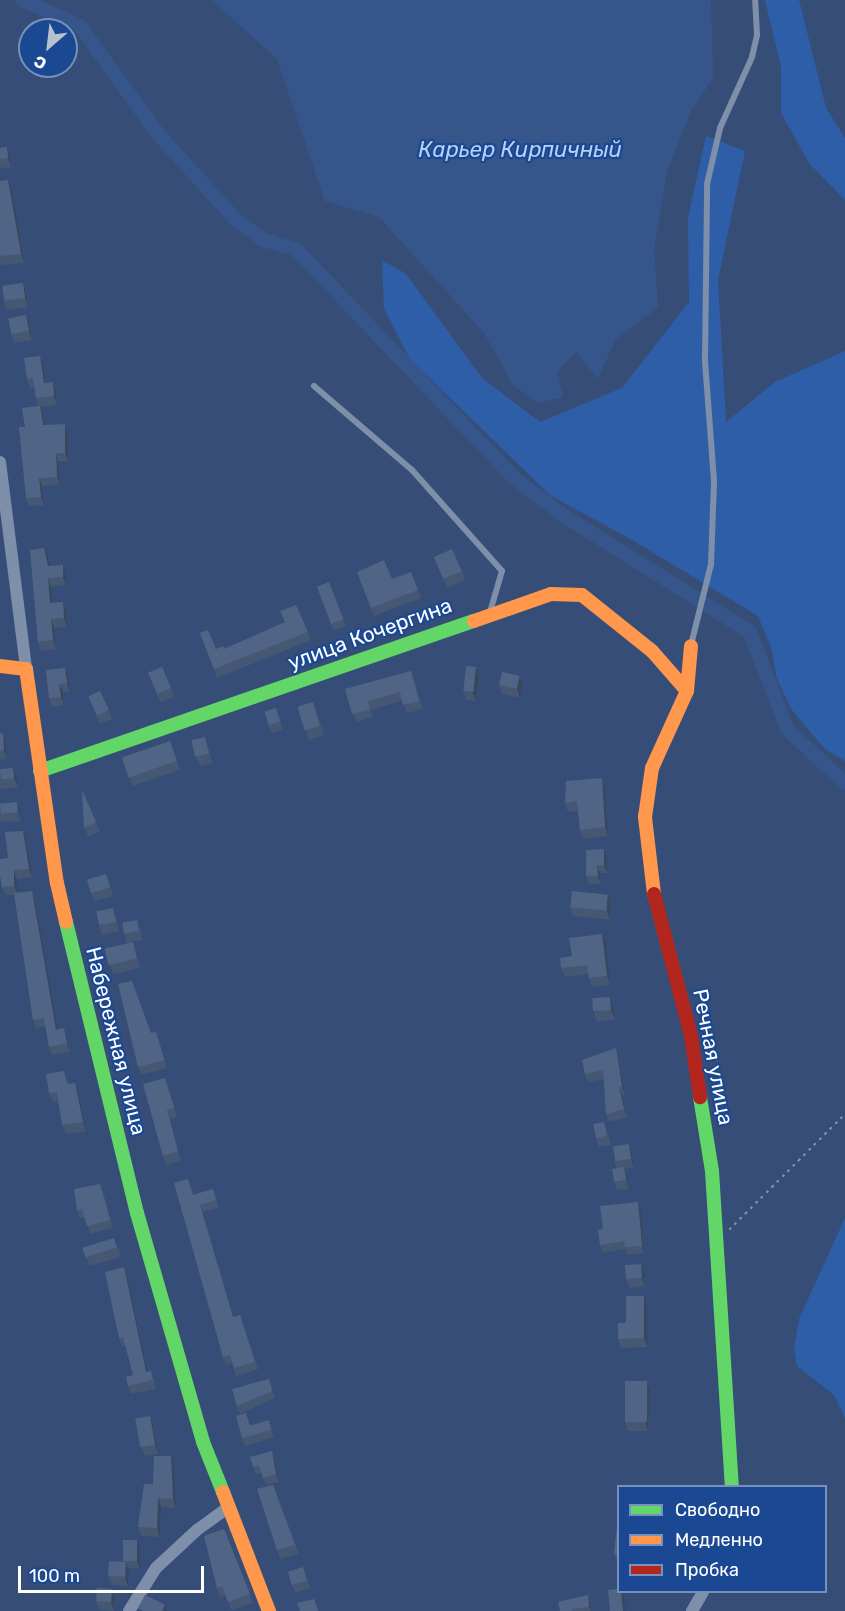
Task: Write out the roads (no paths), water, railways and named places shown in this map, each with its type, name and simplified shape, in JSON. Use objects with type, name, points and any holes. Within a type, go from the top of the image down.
[{"type":"street","name":"Набережная улица","points":[[0,462],[26,669],[57,883],[128,1179],[179,1365],[229,1507],[269,1611]]},
{"type":"street","name":"улица Кочергина","points":[[40,771],[170,723],[306,681],[490,613],[551,594],[582,595],[652,651],[687,691]]},
{"type":"street","name":"Речная улица","points":[[691,646],[687,691],[651,768],[645,817],[654,898],[691,1036],[712,1171],[732,1485]]},
{"type":"street","points":[[0,666],[26,669]]},
{"type":"street","points":[[129,1611],[156,1568],[197,1530],[229,1507]]},
{"type":"street","points":[[692,1611],[702,1593]]},
{"type":"lane","points":[[691,646],[706,593],[714,481],[705,360],[707,184],[720,128],[752,57],[757,35],[755,0]]},
{"type":"lane","points":[[314,386],[412,470],[501,571],[490,613]]},
{"type":"water","name":"Карьер Кирпичный","points":[[212,0],[711,0],[713,78],[691,111],[667,172],[654,249],[658,307],[615,340],[598,379],[576,352],[557,372],[563,397],[538,403],[513,385],[484,333],[379,217],[325,201],[277,59]]},
{"type":"waterway","points":[[23,0],[80,26],[159,135],[236,220],[264,240],[296,249],[514,478],[566,517],[750,632],[787,729],[845,783]]}]
